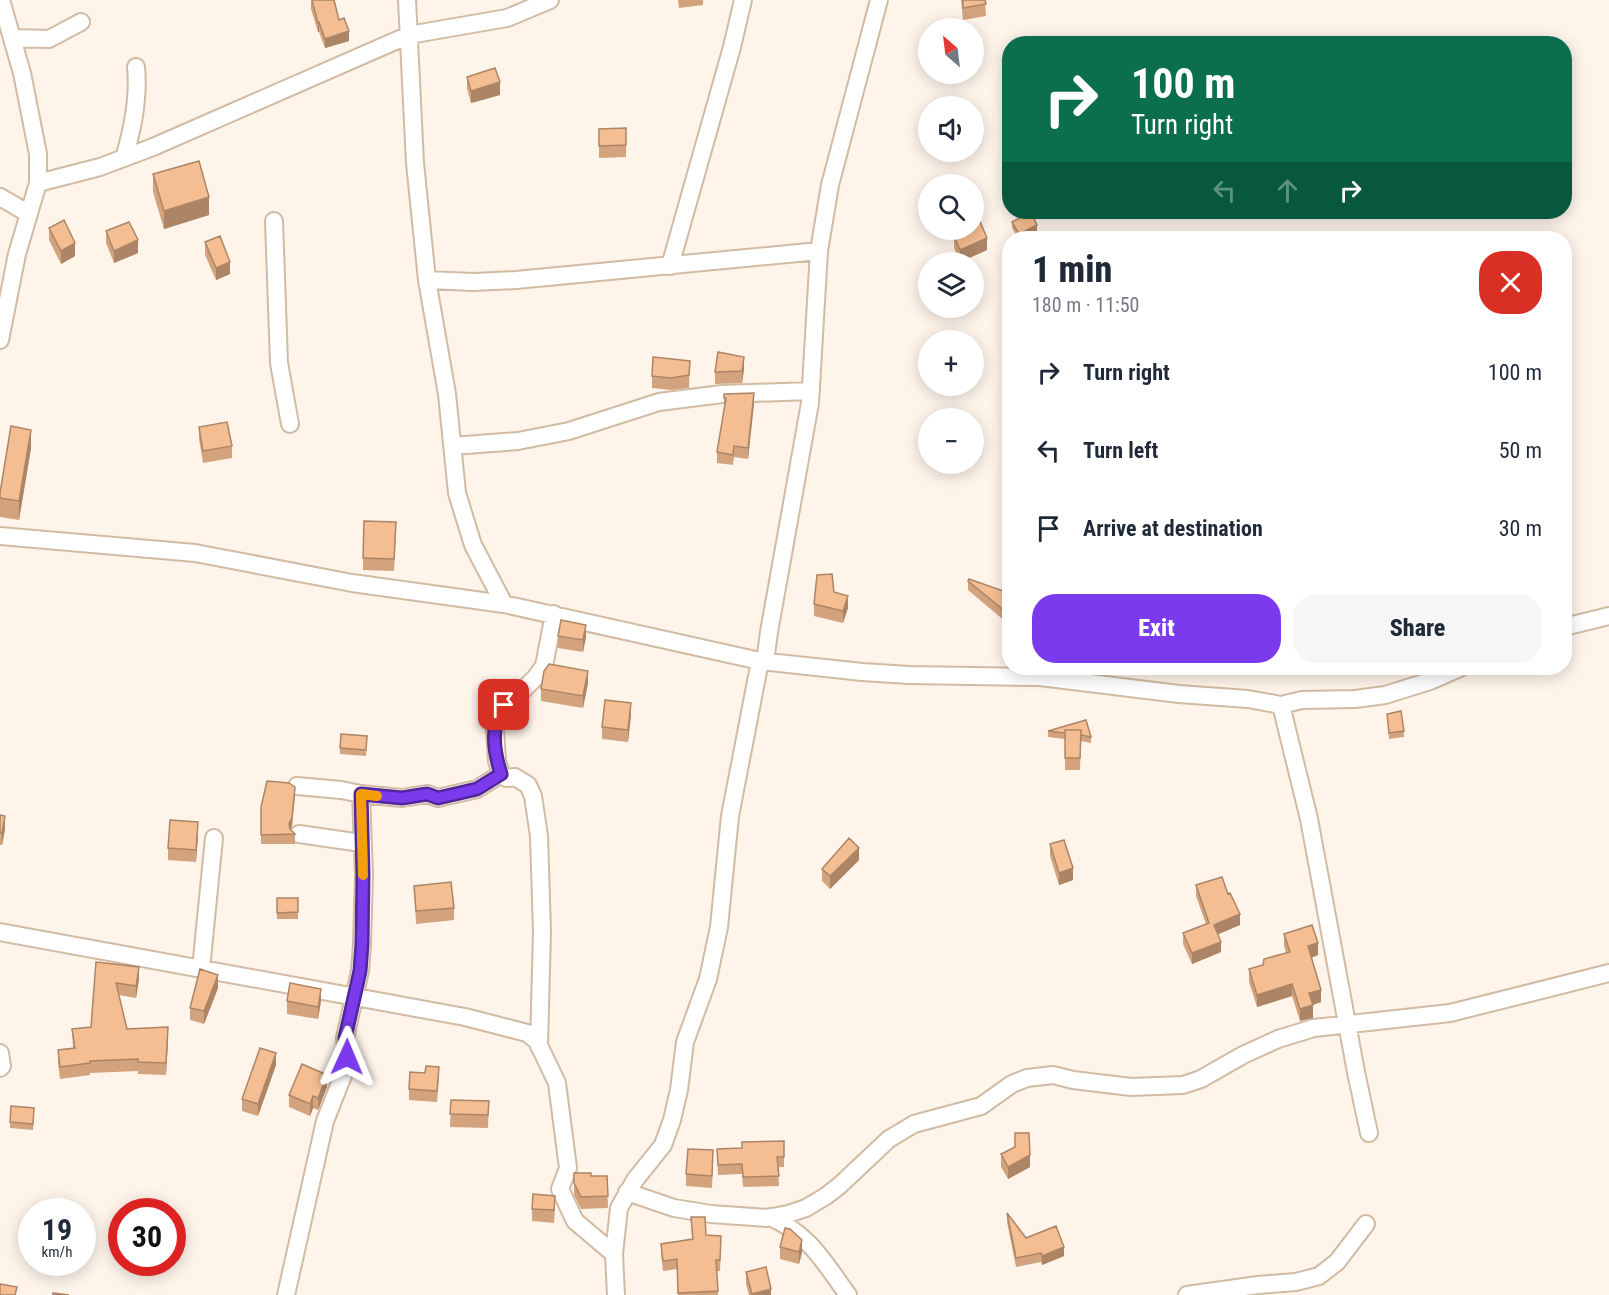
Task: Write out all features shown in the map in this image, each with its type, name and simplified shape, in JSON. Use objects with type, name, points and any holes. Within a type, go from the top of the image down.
[{"type":"street","points":[[0,340],[17,254],[38,183],[38,154],[22,73],[1,0]]},
{"type":"street","points":[[407,0],[415,163],[428,280],[447,394],[457,493],[473,545],[504,604]]},
{"type":"street","points":[[38,183],[124,158],[409,35],[507,18],[550,0]]},
{"type":"street","points":[[669,266],[727,65],[743,0]]},
{"type":"street","points":[[616,1295],[614,1254],[619,1208],[627,1192],[663,1145],[672,1120],[679,1090],[685,1042],[708,980],[719,927],[730,816],[763,662],[811,391],[819,251],[830,184],[879,0]]},
{"type":"street","points":[[12,38],[49,39],[81,22]]},
{"type":"street","points":[[124,158],[133,129],[136,67]]},
{"type":"street","points":[[0,197],[29,214]]},
{"type":"street","points":[[274,221],[279,363],[290,424]]},
{"type":"street","points":[[428,280],[474,282],[516,280],[819,251]]},
{"type":"street","points":[[452,446],[518,441],[569,431],[659,402],[722,394],[811,391]]},
{"type":"street","points":[[0,536],[195,553],[352,583],[504,604],[763,662],[909,675],[1040,677],[1179,694],[1248,699],[1281,705],[1302,700],[1355,699],[1385,694],[1444,675]]},
{"type":"street","points":[[539,1046],[542,931],[538,825],[533,796],[528,785],[515,777],[506,777],[501,774],[497,761],[496,716],[504,705],[536,677],[544,666],[554,614]]},
{"type":"street","points":[[1572,625],[1609,616]]},
{"type":"street","points":[[1281,705],[1310,819],[1369,1133]]},
{"type":"street","points":[[297,786],[402,798],[427,794],[438,798],[477,789],[501,774]]},
{"type":"street","points":[[286,1295],[325,1121],[344,1073],[347,1057],[345,1038],[352,998],[360,971],[363,875],[361,794]]},
{"type":"street","points":[[299,834],[361,843]]},
{"type":"street","points":[[201,969],[214,838]]},
{"type":"street","points":[[0,932],[490,1023],[527,1033],[537,1041],[557,1083],[568,1168],[560,1189],[575,1221],[614,1254]]},
{"type":"street","points":[[627,1192],[674,1208],[711,1214],[770,1217],[806,1208],[826,1196],[889,1139],[914,1124],[981,1106],[1012,1084],[1027,1078],[1053,1075],[1073,1080],[1131,1087],[1183,1085],[1201,1079],[1243,1055],[1278,1039],[1314,1028],[1450,1013],[1609,973]]},
{"type":"street","points":[[0,1053],[2,1066],[0,1068]]},
{"type":"street","points":[[770,1217],[796,1231],[810,1243],[848,1295]]},
{"type":"street","points":[[1186,1295],[1296,1282],[1319,1276],[1336,1262],[1366,1224]]},
{"type":"building","points":[[312,0],[334,0],[339,20],[344,18],[349,31],[325,39]]},
{"type":"building","points":[[963,0],[985,0],[986,4],[963,8]]},
{"type":"building","points":[[495,68],[500,82],[471,91],[467,77]]},
{"type":"building","points":[[626,128],[626,145],[599,146],[599,129]]},
{"type":"building","points":[[199,161],[209,197],[164,211],[153,174]]},
{"type":"building","points":[[1018,219],[1034,219],[1037,225],[1025,231],[1017,231],[1012,222]]},
{"type":"building","points":[[64,220],[75,243],[61,251],[49,228]]},
{"type":"building","points":[[129,222],[138,240],[114,251],[106,231]]},
{"type":"building","points":[[220,236],[230,262],[216,268],[205,242]]},
{"type":"building","points":[[956,240],[982,240],[960,250]]},
{"type":"building","points":[[718,352],[744,357],[742,371],[715,372]]},
{"type":"building","points":[[653,357],[690,361],[689,375],[671,378],[652,376]]},
{"type":"building","points":[[754,393],[748,448],[734,446],[733,455],[717,452],[726,398],[724,394]]},
{"type":"building","points":[[227,422],[232,446],[203,451],[199,427]]},
{"type":"building","points":[[11,426],[31,430],[19,501],[0,498]]},
{"type":"building","points":[[364,521],[396,522],[394,559],[363,558]]},
{"type":"building","points":[[832,574],[834,592],[848,596],[843,611],[814,604],[817,575]]},
{"type":"building","points":[[969,579],[1002,591],[1002,609],[968,581]]},
{"type":"building","points":[[561,620],[586,625],[583,640],[558,636]]},
{"type":"building","points":[[549,664],[588,671],[583,696],[541,689],[544,671]]},
{"type":"building","points":[[605,700],[631,703],[628,730],[602,727]]},
{"type":"building","points":[[1401,711],[1404,731],[1389,733],[1387,714]]},
{"type":"building","points":[[1086,720],[1091,737],[1081,735],[1081,730],[1065,730],[1065,733],[1048,731]]},
{"type":"building","points":[[1065,730],[1081,730],[1080,758],[1065,758]]},
{"type":"building","points":[[341,734],[367,736],[366,750],[340,748]]},
{"type":"building","points":[[267,781],[289,783],[295,787],[292,817],[289,824],[295,834],[261,835],[261,807]]},
{"type":"building","points":[[0,815],[5,816],[2,833],[0,833]]},
{"type":"building","points":[[170,820],[198,822],[196,850],[168,848]]},
{"type":"building","points":[[849,838],[859,848],[830,876],[822,869]]},
{"type":"building","points":[[1064,840],[1073,868],[1059,873],[1050,844]]},
{"type":"building","points":[[1222,877],[1228,894],[1230,893],[1240,914],[1214,925],[1221,942],[1192,953],[1183,933],[1209,923],[1196,885]]},
{"type":"building","points":[[451,882],[454,908],[416,911],[414,886]]},
{"type":"building","points":[[277,898],[298,898],[298,912],[277,913]]},
{"type":"building","points":[[1312,925],[1318,943],[1308,946],[1321,990],[1309,993],[1313,1005],[1300,1009],[1292,984],[1257,995],[1249,969],[1263,965],[1264,959],[1290,952],[1284,934]]},
{"type":"building","points":[[96,962],[139,967],[136,986],[116,983],[127,1029],[168,1027],[166,1063],[138,1062],[138,1059],[90,1061],[90,1063],[60,1067],[58,1050],[75,1048],[72,1029],[91,1027]]},
{"type":"building","points":[[200,969],[218,975],[204,1011],[190,1008]]},
{"type":"building","points":[[290,983],[321,989],[318,1007],[287,1001]]},
{"type":"building","points":[[260,1048],[276,1053],[258,1104],[242,1099]]},
{"type":"building","points":[[302,1064],[327,1075],[318,1098],[313,1096],[310,1104],[289,1095]]},
{"type":"building","points":[[426,1066],[439,1067],[437,1091],[409,1089],[410,1072],[425,1073]]},
{"type":"building","points":[[451,1100],[489,1101],[488,1115],[450,1114]]},
{"type":"building","points":[[11,1106],[34,1108],[33,1124],[10,1122]]},
{"type":"building","points":[[1015,1133],[1029,1133],[1030,1155],[1008,1167],[1001,1154],[1015,1147]]},
{"type":"building","points":[[784,1141],[784,1157],[777,1157],[779,1176],[743,1177],[742,1164],[718,1165],[717,1149],[742,1148],[742,1142]]},
{"type":"building","points":[[688,1149],[713,1150],[712,1176],[686,1174]]},
{"type":"building","points":[[574,1173],[607,1176],[608,1196],[581,1197],[574,1183]]},
{"type":"building","points":[[533,1194],[555,1196],[554,1210],[532,1209]]},
{"type":"building","points":[[1007,1213],[1026,1238],[1056,1226],[1064,1247],[1042,1256],[1041,1253],[1016,1258]]},
{"type":"building","points":[[691,1217],[705,1217],[706,1235],[721,1236],[720,1260],[716,1260],[718,1291],[678,1293],[677,1259],[663,1261],[661,1244],[693,1239]]},
{"type":"building","points":[[785,1228],[790,1229],[802,1240],[799,1252],[780,1247]]},
{"type":"building","points":[[766,1267],[771,1289],[752,1294],[746,1272]]},
{"type":"building","points":[[0,1284],[17,1287],[15,1295],[0,1295]]},
{"type":"slow traffic","points":[[363,875],[361,794],[377,796]]},
{"type":"route","points":[[347,1057],[345,1038],[352,998],[360,971],[362,944],[361,794],[402,798],[427,794],[438,798],[477,789],[501,774],[497,761],[495,729],[496,716],[504,705]]}]
